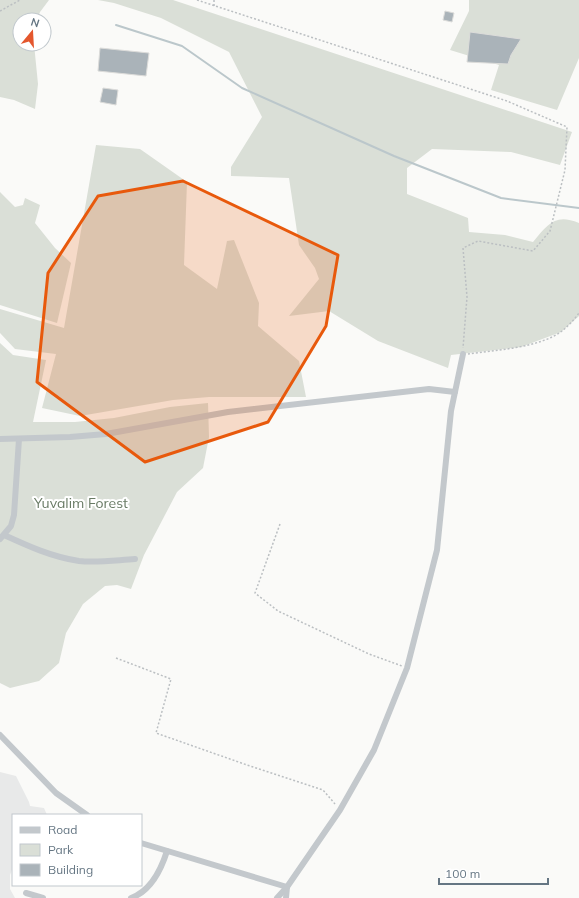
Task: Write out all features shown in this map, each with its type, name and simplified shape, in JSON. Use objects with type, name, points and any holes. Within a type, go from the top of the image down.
[{"type":"street","points":[[277,898],[287,887],[340,810],[374,750],[407,668],[437,550],[452,411],[463,354]]},
{"type":"street","points":[[0,439],[70,437],[106,434],[228,412],[413,391],[437,390],[455,392]]},
{"type":"street","points":[[19,439],[14,515],[10,526],[2,537],[58,557],[81,561],[102,562],[135,559]]},
{"type":"street","points":[[0,735],[56,793],[86,814]]},
{"type":"street","points":[[142,843],[287,887]]},
{"type":"street","points":[[131,898],[151,883],[162,868],[167,851]]},
{"type":"street","points":[[286,898],[287,887]]},
{"type":"street","points":[[26,893],[43,898]]},
{"type":"path","points":[[0,12],[20,0]]},
{"type":"path","points":[[197,0],[507,101],[567,127],[565,170],[550,231],[533,251],[478,241],[463,248],[467,297],[463,354],[536,344],[549,339],[562,331],[579,313]]},
{"type":"path","points":[[214,0],[214,6]]},
{"type":"path","points":[[280,524],[255,593],[278,611],[369,654],[407,668]]},
{"type":"path","points":[[116,658],[170,679],[156,733],[323,790],[340,810]]},
{"type":"highlighted area","points":[[183,181],[338,255],[326,326],[268,422],[145,462],[37,382],[48,273],[98,196]]},
{"type":"shaded area","points":[[0,772],[16,776],[30,806],[44,808],[47,814],[12,814],[12,870],[10,875],[10,889],[15,898],[0,898]]},
{"type":"green space","points":[[0,0],[49,0],[40,12],[12,12],[12,52],[35,52],[38,84],[35,109],[14,100],[0,97]]},
{"type":"green space","points":[[98,0],[173,0],[572,132],[560,165],[511,152],[432,149],[407,168],[407,194],[468,218],[469,232],[505,235],[533,242],[548,225],[553,222],[564,219],[579,223],[579,316],[561,332],[521,347],[451,355],[448,368],[378,341],[329,311],[289,316],[319,279],[315,268],[299,245],[289,178],[231,176],[231,167],[262,117],[229,52],[161,18],[114,3]]},
{"type":"green space","points":[[469,0],[579,0],[579,58],[557,110],[491,90],[499,65],[450,50],[469,11]]},
{"type":"green space","points":[[96,145],[140,149],[187,182],[184,265],[217,289],[227,241],[234,240],[259,303],[258,326],[299,361],[306,397],[209,397],[173,400],[80,416],[42,408],[56,354],[15,349],[0,333],[0,309],[64,328]]},
{"type":"green space","points":[[0,192],[15,207],[23,205],[25,198],[40,205],[35,223],[55,248],[71,263],[57,323],[0,305]]},
{"type":"green space","name":"Yuvalim Forest","points":[[0,343],[13,355],[46,360],[33,422],[75,422],[114,418],[170,407],[208,403],[209,437],[203,468],[177,492],[144,555],[131,589],[117,585],[105,586],[83,604],[66,633],[59,663],[39,681],[10,688],[0,683]]},
{"type":"building","points":[[445,11],[454,13],[452,22],[443,20]]},
{"type":"building","points":[[470,32],[521,39],[511,55],[508,64],[467,62]]},
{"type":"building","points":[[100,48],[149,53],[146,76],[98,71]]},
{"type":"building","points":[[103,88],[118,90],[116,105],[100,102]]},
{"type":"waterway","points":[[116,25],[182,46],[242,88],[394,156],[501,198],[579,208]]}]
